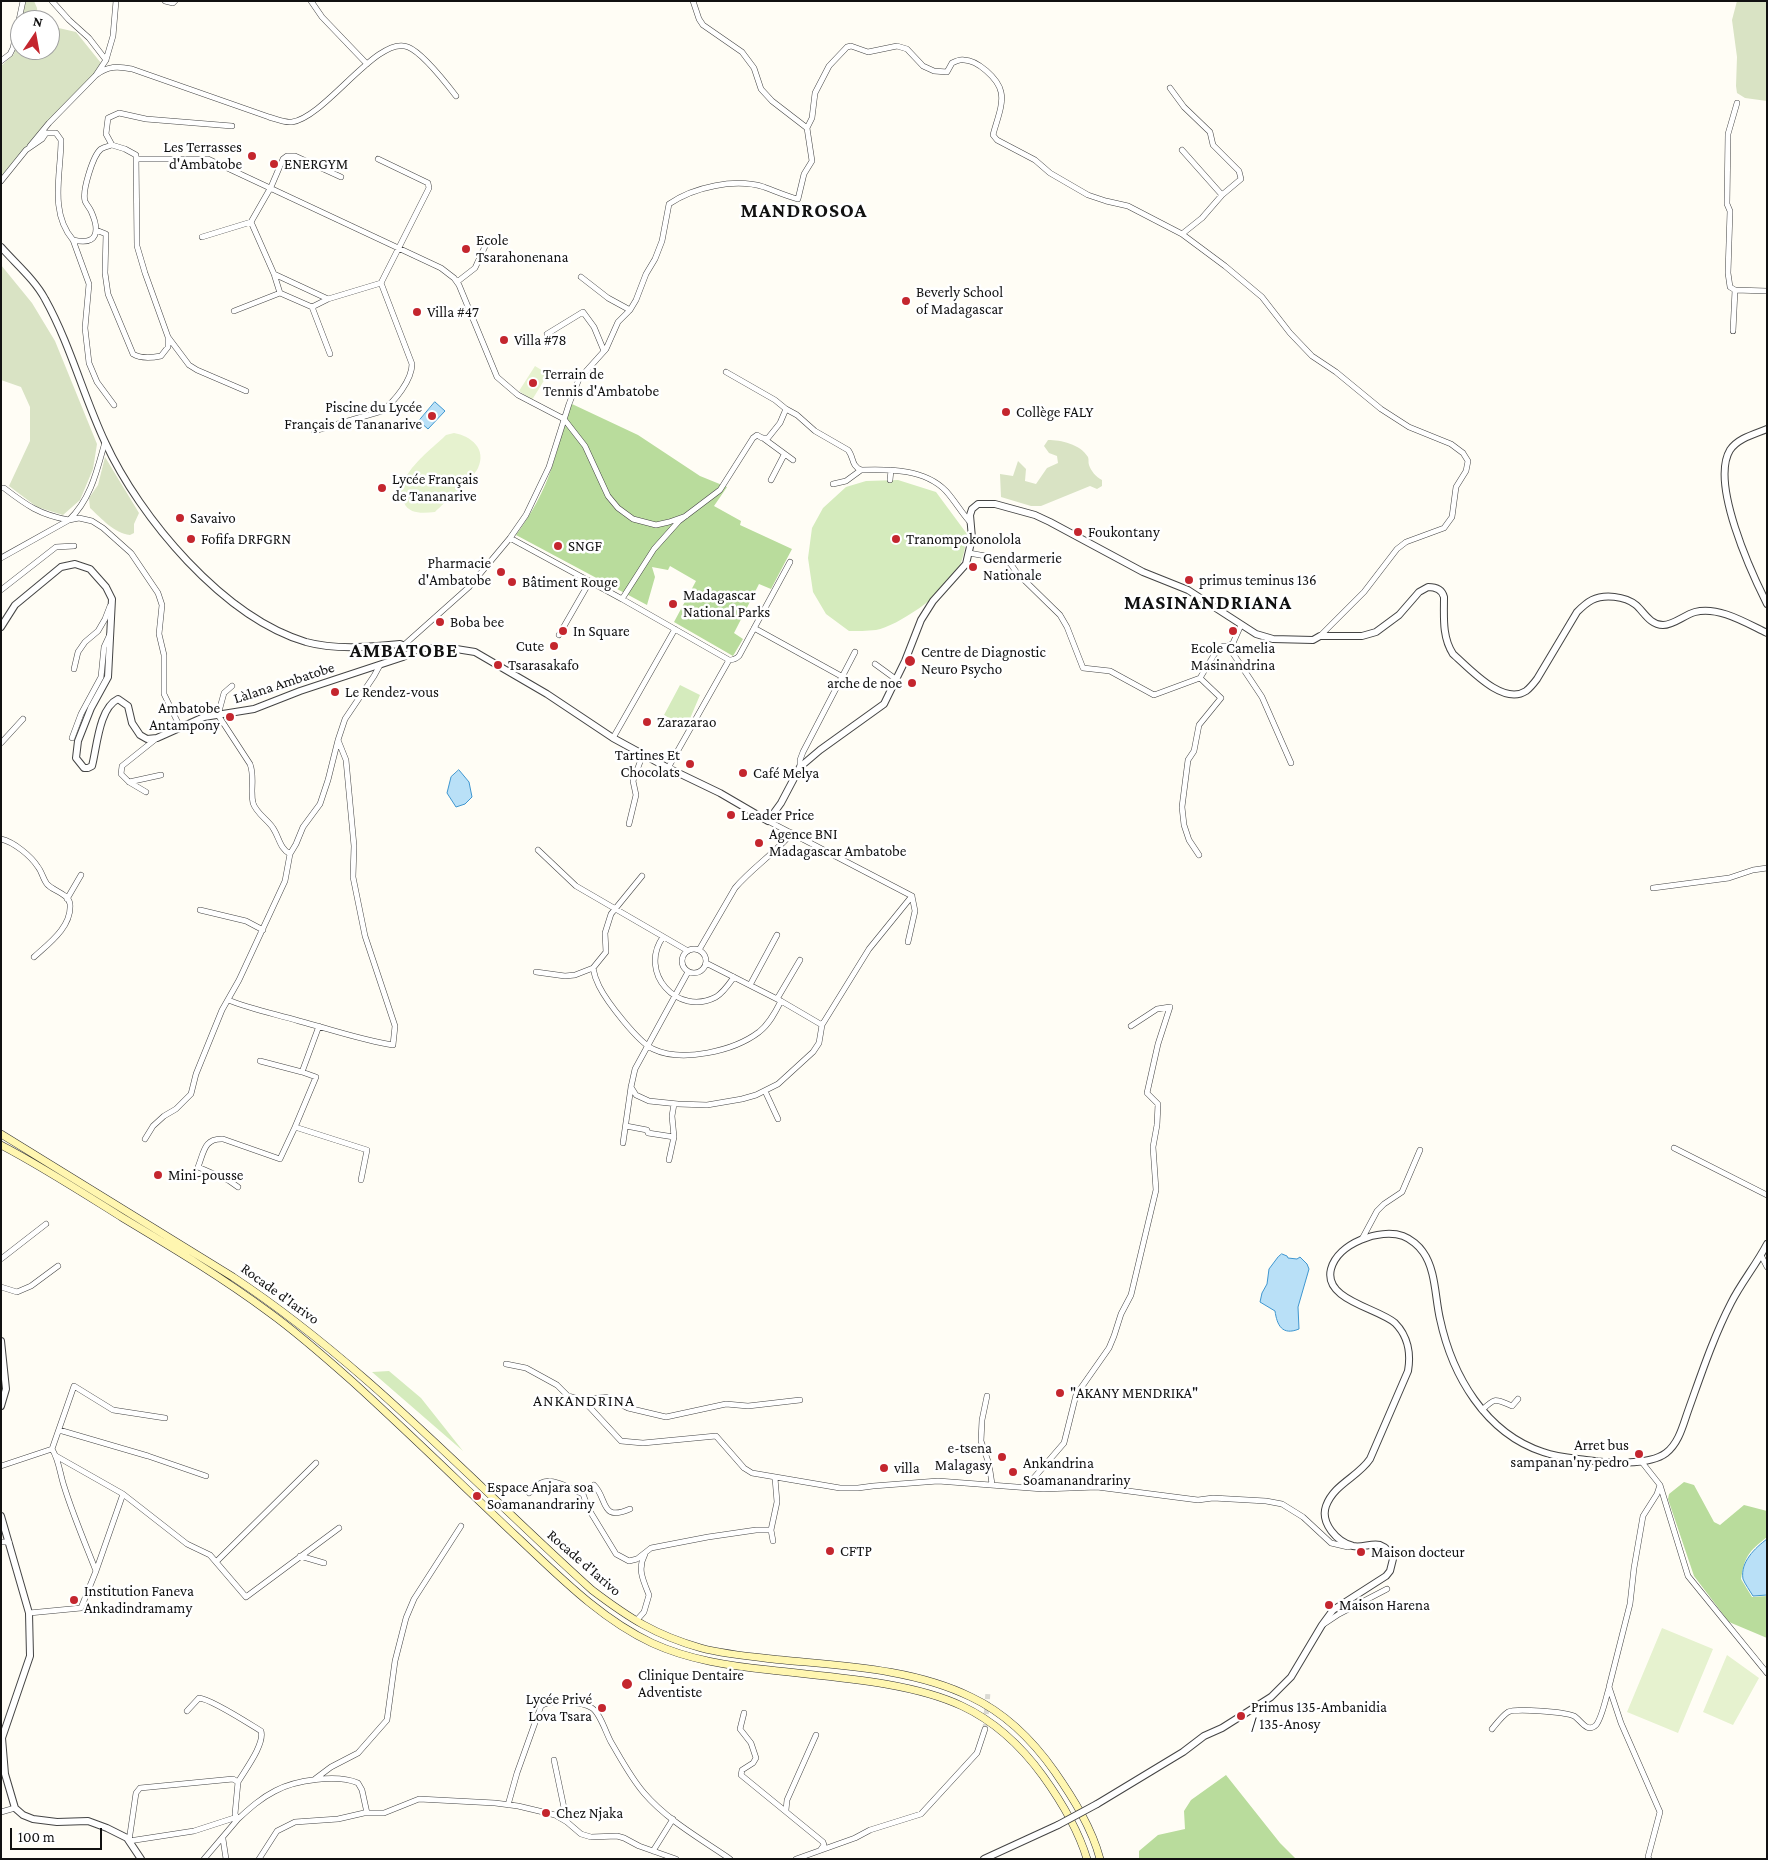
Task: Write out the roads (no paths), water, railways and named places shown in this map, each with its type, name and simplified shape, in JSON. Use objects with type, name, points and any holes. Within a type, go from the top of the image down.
[{"type":"main road","name":"Rocade d'Iarivo","points":[[1,1134],[233,1277],[289,1316],[346,1362],[592,1590],[649,1629],[703,1648],[743,1656],[851,1667],[895,1674],[928,1682],[971,1697],[992,1709],[1009,1722],[1048,1762],[1074,1801],[1100,1859]]},
{"type":"main road","name":"Rocade d'Iarivo","points":[[1,1145],[221,1279],[289,1327],[354,1384],[596,1608],[654,1644],[692,1657],[735,1666],[829,1677],[930,1694],[962,1706],[980,1716],[1013,1742],[1033,1762],[1060,1801],[1076,1830],[1087,1859]]},
{"type":"street","points":[[1,62],[10,54],[13,48],[23,1]]},
{"type":"street","points":[[52,1],[89,38],[106,60]]},
{"type":"street","points":[[96,75],[106,60],[113,36],[116,1]]},
{"type":"street","points":[[165,1],[173,3],[175,1]]},
{"type":"street","points":[[311,1],[322,18],[367,64]]},
{"type":"street","points":[[693,1],[703,25],[742,52],[754,68],[761,89],[772,101],[807,128]]},
{"type":"street","points":[[1,181],[49,122],[96,75],[105,68],[112,66],[132,70],[269,117],[289,122],[303,119],[384,51],[393,46],[401,45],[410,48],[439,74],[456,96]]},
{"type":"street","points":[[403,646],[469,586],[510,538],[526,515],[549,467],[579,379],[604,351],[618,322],[630,310],[655,260],[662,241],[670,204],[678,198],[716,186],[739,183],[763,187],[798,199],[804,174],[812,161],[807,128],[812,118],[815,93],[829,66],[847,47],[851,46],[868,52],[897,46],[907,49],[923,66],[941,72],[947,72],[952,63],[961,59],[989,71],[1001,92],[1000,107],[992,135],[996,140],[1035,160],[1050,173],[1088,195],[1128,206],[1182,234],[1225,266],[1262,298],[1290,333],[1312,356],[1336,372],[1381,409],[1409,427],[1451,444],[1463,453],[1468,461],[1466,471],[1456,487],[1452,516],[1444,528],[1406,542],[1397,549],[1364,592],[1320,636],[1313,640],[1273,639],[1256,634],[1188,590],[1143,572],[1063,528],[1035,515],[994,504],[978,504],[972,509],[972,538],[969,553],[962,570],[933,600],[921,620],[897,680],[884,704],[820,750],[800,767],[781,803],[768,821]]},
{"type":"street","points":[[1170,88],[1184,107],[1210,132],[1213,145],[1240,171],[1241,179],[1222,195],[1202,218],[1182,234]]},
{"type":"street","points":[[1737,103],[1728,134],[1727,204],[1730,211],[1730,287],[1735,290],[1767,291]]},
{"type":"street","points":[[112,145],[106,134],[108,118],[119,113],[146,119],[232,126]]},
{"type":"street","points":[[26,150],[42,139],[46,133],[56,133],[59,136],[61,144],[58,196],[59,214],[65,229],[73,240],[89,284],[85,328],[90,363],[97,382],[114,405]]},
{"type":"street","points":[[73,240],[83,243],[92,240],[96,230],[91,210],[85,200],[85,188],[93,162],[100,150],[112,145],[133,152],[137,159],[137,246],[144,273],[168,338],[189,365],[246,391]]},
{"type":"street","points":[[1182,150],[1222,195]]},
{"type":"street","points":[[202,237],[251,222],[284,159],[290,156],[295,156],[341,176]]},
{"type":"street","points":[[137,159],[208,159],[441,268],[457,282],[497,377],[518,395],[564,419],[585,446],[608,496],[618,508],[633,519],[656,524],[686,516]]},
{"type":"street","points":[[312,307],[328,299],[380,284],[428,189],[428,184],[378,159]]},
{"type":"street","points":[[251,222],[274,274],[280,293]]},
{"type":"street","points":[[96,230],[106,234],[105,273],[108,294],[133,354],[146,358],[161,356],[168,347],[168,338]]},
{"type":"street","points":[[457,282],[475,268],[488,240]]},
{"type":"street","points":[[1,247],[44,297],[105,442],[125,481],[152,518],[204,579],[243,610],[271,627],[306,642],[333,646],[383,645],[450,648],[475,652],[547,694],[613,738],[912,896]]},
{"type":"street","points":[[274,274],[328,299]]},
{"type":"street","points":[[581,277],[608,298],[630,310]]},
{"type":"street","points":[[314,432],[382,411],[391,403],[409,376],[412,364],[380,284]]},
{"type":"street","points":[[1733,331],[1735,290]]},
{"type":"street","points":[[234,311],[280,293],[312,307],[330,354]]},
{"type":"street","points":[[547,334],[583,312],[594,327],[604,351]]},
{"type":"street","points":[[726,372],[775,400],[815,430],[848,450],[854,466],[861,470],[891,470],[923,476],[935,481],[948,493],[961,513],[971,522]]},
{"type":"street","points":[[762,438],[768,438],[780,423],[786,410]]},
{"type":"street","points":[[1767,429],[1738,441],[1730,450],[1724,476],[1726,491],[1748,564],[1767,604]]},
{"type":"street","points":[[622,599],[654,549],[686,516],[720,490],[755,435],[793,460]]},
{"type":"street","points":[[1,558],[68,520],[82,506],[98,469],[105,442]]},
{"type":"street","points":[[771,480],[784,455]]},
{"type":"street","points":[[833,484],[846,481],[861,470]]},
{"type":"street","points":[[890,480],[891,470]]},
{"type":"street","points":[[1,488],[4,488],[20,501],[44,514],[68,520],[79,518],[92,522],[104,528],[131,553],[158,593],[162,605],[159,634],[164,655],[164,694],[180,728]]},
{"type":"street","points":[[510,538],[729,660],[737,659],[790,562]]},
{"type":"street","points":[[1,590],[56,547],[74,546]]},
{"type":"street","points":[[969,553],[1010,563],[1017,573],[1060,615],[1084,668],[1110,671],[1154,695],[1200,678],[1218,650],[1223,646],[1233,643],[1241,625]]},
{"type":"street","points":[[1,627],[15,605],[61,567],[75,564],[90,569],[106,586],[112,599],[112,632],[108,677],[88,716],[78,741],[76,758],[84,768],[92,766],[104,716],[112,702],[118,699],[128,706],[132,723],[140,735],[147,739],[157,738]]},
{"type":"street","points":[[559,635],[590,581]]},
{"type":"street","points":[[1320,636],[1362,636],[1376,632],[1399,615],[1419,592],[1428,586],[1434,587],[1443,593],[1446,638],[1453,654],[1496,690],[1514,695],[1526,690],[1537,679],[1577,612],[1585,604],[1598,598],[1610,597],[1627,600],[1635,604],[1647,617],[1657,624],[1668,624],[1693,612],[1704,611],[1726,614],[1767,633]]},
{"type":"street","points":[[74,669],[78,652],[85,642],[98,631],[105,619],[112,599]]},
{"type":"street","points":[[754,628],[841,676]]},
{"type":"street","points":[[613,738],[675,629]]},
{"type":"street","points":[[72,738],[81,714],[101,677],[104,647],[107,638],[112,632]]},
{"type":"street","points":[[383,645],[399,655]]},
{"type":"street","points":[[399,655],[407,652],[403,646]]},
{"type":"street","name":"Làlana Ambatobe","points":[[157,738],[204,717],[254,709],[300,691],[380,665],[399,655],[395,648],[403,646]]},
{"type":"street","points":[[1228,646],[1262,698],[1291,763]]},
{"type":"street","points":[[399,655],[419,648]]},
{"type":"street","points":[[800,767],[803,752],[855,652]]},
{"type":"street","points":[[668,768],[729,660]]},
{"type":"street","points":[[875,664],[897,680]]},
{"type":"street","points":[[145,1139],[153,1126],[164,1116],[176,1109],[191,1094],[196,1074],[222,1010],[263,930],[285,881],[290,854],[303,826],[320,804],[345,719],[380,665]]},
{"type":"street","points":[[1199,855],[1189,840],[1184,825],[1182,807],[1188,760],[1194,751],[1199,725],[1221,698],[1200,678]]},
{"type":"street","points":[[232,686],[224,693],[218,715],[253,771],[252,789],[254,805],[273,827],[284,851],[290,854]]},
{"type":"street","points":[[1,743],[23,719]]},
{"type":"street","points":[[146,792],[129,782],[121,774],[122,766],[157,738]]},
{"type":"street","points":[[228,1000],[247,1008],[355,1037],[393,1045],[395,1026],[365,936],[353,877],[354,846],[346,760],[338,740]]},
{"type":"street","points":[[629,824],[636,795],[633,781],[643,754]]},
{"type":"street","points":[[129,782],[161,775]]},
{"type":"street","points":[[699,950],[742,879],[774,853],[792,833]]},
{"type":"street","points":[[1,839],[8,841],[29,856],[39,868],[47,884],[67,899],[69,907],[65,922],[56,937],[34,957]]},
{"type":"street","points":[[538,850],[576,886],[688,951],[699,950],[705,955],[706,963],[701,971],[694,974],[688,972],[682,965],[685,953],[688,951]]},
{"type":"street","points":[[1653,888],[1729,878],[1753,870],[1767,868]]},
{"type":"street","points":[[67,899],[81,875]]},
{"type":"street","points":[[536,972],[572,976],[593,968],[607,950],[606,928],[611,914],[642,876]]},
{"type":"street","points":[[908,942],[915,912],[912,896]]},
{"type":"street","points":[[631,1087],[640,1098],[674,1104],[706,1105],[742,1099],[778,1084],[813,1052],[819,1043],[822,1025],[869,949],[912,896]]},
{"type":"street","points":[[200,910],[246,921],[263,930]]},
{"type":"street","points":[[750,985],[777,935]]},
{"type":"street","points":[[663,937],[656,951],[655,963],[662,982],[675,996],[688,1001],[709,999],[722,992],[734,977]]},
{"type":"street","points":[[593,968],[598,984],[606,997],[647,1046],[661,1052],[687,1055],[704,1054],[720,1050],[749,1038],[760,1031],[775,1013],[779,1000],[800,960]]},
{"type":"street","points":[[706,963],[779,1000],[822,1025]]},
{"type":"street","points":[[623,1143],[631,1087],[636,1069],[688,972]]},
{"type":"street","points":[[1026,1487],[1064,1443],[1076,1395],[1114,1336],[1121,1314],[1131,1295],[1136,1268],[1152,1210],[1156,1190],[1153,1147],[1158,1104],[1147,1093],[1158,1044],[1170,1007],[1157,1010],[1132,1026]]},
{"type":"street","points":[[302,1072],[319,1026]]},
{"type":"street","points":[[238,1187],[228,1180],[198,1167],[209,1142],[213,1139],[223,1139],[280,1159],[316,1076],[260,1061]]},
{"type":"street","points":[[765,1091],[778,1119]]},
{"type":"street","points":[[669,1160],[674,1137],[672,1116],[674,1104]]},
{"type":"street","points":[[626,1126],[647,1130],[648,1133],[674,1137]]},
{"type":"street","points":[[295,1127],[367,1150],[361,1180]]},
{"type":"street","points":[[1674,1148],[1767,1195]]},
{"type":"street","points":[[1362,1240],[1377,1211],[1402,1192],[1420,1150]]},
{"type":"street","points":[[1,1259],[46,1224]]},
{"type":"street","points":[[1352,1546],[1331,1531],[1326,1521],[1324,1510],[1330,1497],[1336,1490],[1357,1474],[1370,1459],[1408,1371],[1410,1359],[1403,1334],[1393,1322],[1355,1303],[1340,1294],[1333,1286],[1330,1272],[1334,1260],[1347,1248],[1379,1234],[1405,1237],[1422,1250],[1430,1266],[1440,1320],[1450,1353],[1466,1389],[1482,1410],[1496,1425],[1525,1444],[1542,1452],[1598,1462],[1654,1459],[1666,1453],[1674,1444],[1685,1420],[1709,1351],[1747,1274],[1767,1244]]},
{"type":"street","points":[[1761,1255],[1767,1266]]},
{"type":"street","points":[[1,1287],[18,1292],[32,1286],[58,1266]]},
{"type":"street","points":[[1,1341],[6,1389],[1,1406]]},
{"type":"street","points":[[506,1364],[526,1368],[557,1385],[568,1396],[583,1400],[606,1397],[628,1408],[666,1417],[726,1404],[748,1406],[800,1400]]},
{"type":"street","points":[[96,1571],[52,1449],[74,1386],[113,1410],[165,1418]]},
{"type":"street","points":[[987,1396],[982,1420],[981,1441],[989,1464],[992,1484]]},
{"type":"street","points":[[1482,1410],[1493,1400],[1497,1399],[1512,1406],[1518,1399]]},
{"type":"street","points":[[583,1400],[621,1441],[642,1443],[716,1436],[744,1468],[752,1473],[776,1478],[849,1488],[938,1481],[1043,1489],[1097,1487],[1198,1500],[1213,1498],[1266,1501],[1282,1504],[1303,1517],[1331,1542],[1348,1547],[1380,1545],[1388,1550],[1392,1558],[1390,1570],[1386,1576],[1333,1610],[1290,1677],[1271,1696],[1097,1804],[1058,1825],[984,1859]]},
{"type":"street","points":[[59,1430],[148,1456],[206,1476]]},
{"type":"street","points":[[1,1466],[52,1449]]},
{"type":"street","points":[[56,1456],[123,1494],[187,1544],[210,1555],[246,1597],[339,1528]]},
{"type":"street","points":[[1641,1461],[1660,1485],[1688,1576],[1767,1673]]},
{"type":"street","points":[[216,1562],[316,1463]]},
{"type":"street","points":[[773,1541],[771,1530],[777,1502],[776,1478]]},
{"type":"street","points":[[529,1493],[543,1482],[559,1482],[583,1494],[588,1508],[616,1554],[629,1561],[637,1559],[651,1548],[708,1537],[756,1530],[771,1530]]},
{"type":"street","points":[[592,1488],[594,1485],[598,1488],[605,1507],[612,1512],[621,1513],[630,1509]]},
{"type":"street","points":[[1492,1729],[1510,1711],[1520,1710],[1573,1715],[1586,1727],[1592,1728],[1596,1725],[1609,1687],[1630,1604],[1642,1516],[1657,1494],[1660,1485]]},
{"type":"street","points":[[30,1613],[81,1608],[123,1494]]},
{"type":"street","points":[[1,1516],[30,1613],[30,1656],[2,1738],[5,1774],[15,1808],[33,1819],[57,1822],[88,1820],[107,1828],[129,1841],[141,1859]]},
{"type":"street","points":[[315,1780],[331,1767],[358,1753],[387,1720],[395,1661],[406,1618],[414,1599],[461,1526]]},
{"type":"street","points":[[1,1542],[9,1542]]},
{"type":"street","points":[[636,1621],[644,1612],[650,1595],[641,1574],[641,1563],[647,1552]]},
{"type":"street","points":[[300,1556],[324,1563]]},
{"type":"street","points":[[1322,1625],[1338,1614],[1387,1590]]},
{"type":"street","points":[[1609,1687],[1624,1732],[1660,1812],[1648,1858]]},
{"type":"street","points":[[187,1711],[199,1698],[202,1698],[218,1705],[261,1731],[262,1735],[259,1746],[238,1782],[235,1814],[238,1819]]},
{"type":"street","points":[[508,1805],[517,1773],[541,1706],[549,1702],[559,1701],[590,1707],[595,1710],[610,1741],[639,1788],[672,1819],[730,1859]]},
{"type":"street","points":[[744,1713],[740,1729],[751,1742],[756,1758],[753,1763],[742,1770],[741,1775],[823,1842],[824,1845],[821,1850]]},
{"type":"street","points":[[796,1859],[855,1838],[870,1830],[921,1814],[977,1753],[985,1729]]},
{"type":"street","points":[[786,1810],[787,1800],[816,1735]]},
{"type":"street","points":[[554,1760],[567,1822]]},
{"type":"street","points":[[129,1841],[136,1793],[140,1788],[233,1779],[238,1782]]},
{"type":"street","points":[[204,1859],[238,1819],[257,1802],[277,1790],[315,1780],[346,1780],[358,1783],[362,1790],[367,1813]]},
{"type":"street","points":[[259,1859],[277,1831],[284,1826],[295,1822],[338,1819],[367,1813],[384,1813],[419,1799],[508,1805],[539,1811],[567,1822],[581,1834],[600,1837],[617,1836],[676,1859]]},
{"type":"street","points":[[1,1812],[15,1808]]},
{"type":"street","points":[[129,1841],[194,1831],[234,1818],[238,1819]]},
{"type":"street","points":[[653,1851],[672,1819]]},
{"type":"street","points":[[222,1839],[226,1859]]},
{"type":"water","name":"Piscine du Lycée Français de Tananarive","points":[[435,402],[445,411],[428,429],[419,421]]},
{"type":"water","points":[[459,770],[469,782],[472,797],[465,804],[456,807],[447,793],[451,777]]},
{"type":"water","points":[[1282,1254],[1288,1258],[1297,1259],[1300,1257],[1309,1269],[1298,1307],[1299,1329],[1293,1331],[1281,1328],[1275,1311],[1260,1302],[1267,1284],[1269,1269]]},
{"type":"water","points":[[1767,1539],[1767,1595],[1753,1596],[1743,1579],[1744,1567],[1753,1551]]},
{"type":"tunnel","points":[[985,1729],[988,1692]]},
{"type":"place","name":"Les Terrasses d'Ambatobe","points":[[252,156]]},
{"type":"place","name":"ENERGYM","points":[[274,164]]},
{"type":"place","name":"Ecole Tsarahonenana","points":[[466,249]]},
{"type":"place","name":"Beverly School of Madagascar","points":[[906,301]]},
{"type":"place","name":"Villa #47","points":[[417,312]]},
{"type":"place","name":"Villa #78","points":[[504,340]]},
{"type":"place","name":"Terrain de Tennis d'Ambatobe","points":[[533,383]]},
{"type":"place","name":"Collège FALY","points":[[1006,412]]},
{"type":"place","name":"Piscine du Lycée Français de Tananarive","points":[[432,416]]},
{"type":"place","name":"Lycée Français de Tananarive","points":[[382,488]]},
{"type":"place","name":"Savaivo","points":[[180,518]]},
{"type":"place","name":"Foukontany","points":[[1078,532]]},
{"type":"place","name":"Fofifa DRFGRN","points":[[191,539]]},
{"type":"place","name":"Tranompokonolola","points":[[896,539]]},
{"type":"place","name":"SNGF","points":[[558,546]]},
{"type":"place","name":"Gendarmerie Nationale","points":[[973,567]]},
{"type":"place","name":"Pharmacie d'Ambatobe","points":[[501,572]]},
{"type":"place","name":"primus teminus 136","points":[[1189,580]]},
{"type":"place","name":"Bâtiment Rouge","points":[[512,582]]},
{"type":"place","name":"Madagascar National Parks","points":[[673,604]]},
{"type":"place","name":"Boba bee","points":[[440,622]]},
{"type":"place","name":"In Square","points":[[563,631]]},
{"type":"place","name":"Ecole Camelia Masinandrina","points":[[1233,631]]},
{"type":"place","name":"Cute","points":[[554,646]]},
{"type":"place","name":"Centre de Diagnostic Neuro Psycho","points":[[910,661]]},
{"type":"place","name":"Tsarasakafo","points":[[498,665]]},
{"type":"place","name":"arche de noe","points":[[912,683]]},
{"type":"place","name":"Le Rendez-vous","points":[[335,692]]},
{"type":"place","name":"Ambatobe Antampony","points":[[230,717]]},
{"type":"place","name":"Zarazarao","points":[[647,722]]},
{"type":"place","name":"Tartines Et Chocolats","points":[[690,764]]},
{"type":"place","name":"Café Melya","points":[[743,773]]},
{"type":"place","name":"Leader Price","points":[[731,815]]},
{"type":"place","name":"Agence BNI Madagascar Ambatobe","points":[[759,843]]},
{"type":"place","name":"Mini-pousse","points":[[158,1175]]},
{"type":"place","name":"\"AKANY MENDRIKA\"","points":[[1060,1393]]},
{"type":"place","name":"Arret bus sampanan'ny pedro","points":[[1639,1454]]},
{"type":"place","name":"e-tsena Malagasy","points":[[1002,1457]]},
{"type":"place","name":"villa","points":[[884,1468]]},
{"type":"place","name":"Ankandrina Soamanandrariny","points":[[1013,1472]]},
{"type":"place","name":"Espace Anjara soa Soamanandrariny","points":[[477,1496]]},
{"type":"place","name":"CFTP","points":[[830,1551]]},
{"type":"place","name":"Maison docteur","points":[[1361,1552]]},
{"type":"place","name":"Institution Faneva Ankadindramamy","points":[[74,1600]]},
{"type":"place","name":"Maison Harena","points":[[1329,1605]]},
{"type":"place","name":"Clinique Dentaire Adventiste","points":[[627,1684]]},
{"type":"place","name":"Lycée Privé Lova Tsara","points":[[602,1708]]},
{"type":"place","name":"Primus 135-Ambanidia / 135-Anosy","points":[[1241,1716]]},
{"type":"place","name":"Chez Njaka","points":[[546,1813]]},
{"type":"district","name":"MANDROSOA","points":[[804,211]]},
{"type":"district","name":"MASINANDRIANA","points":[[1208,603]]},
{"type":"district","name":"AMBATOBE","points":[[404,651]]},
{"type":"district","name":"ANKANDRINA","points":[[584,1401]]}]
